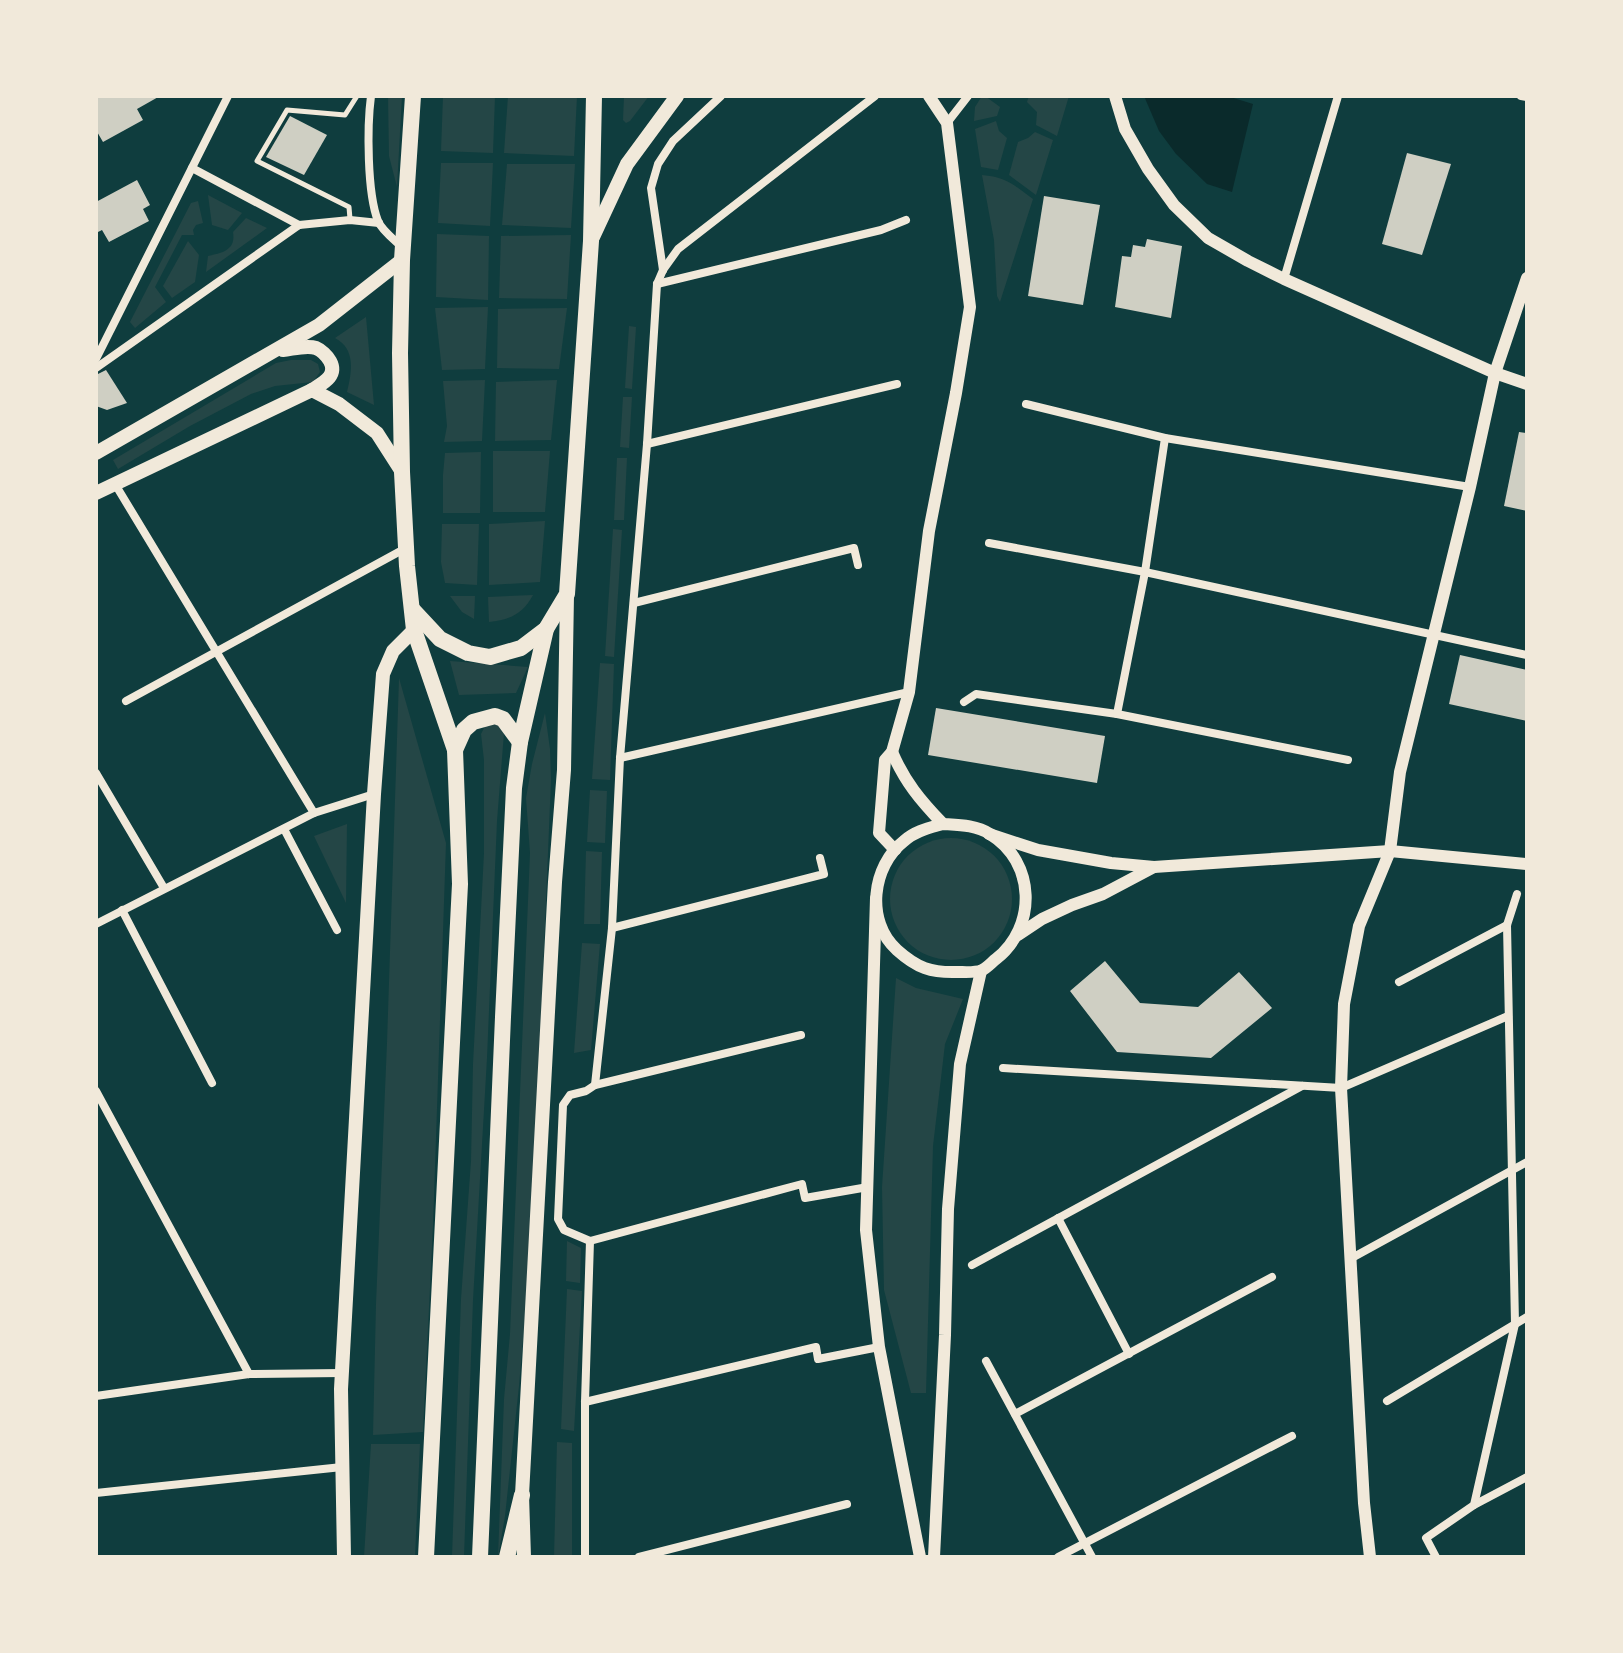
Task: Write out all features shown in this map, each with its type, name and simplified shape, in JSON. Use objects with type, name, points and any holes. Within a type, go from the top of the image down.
[{"type":"highway","points":[[413,96],[400,353],[406,548],[414,630],[455,750],[460,884],[426,1557]]},
{"type":"highway","points":[[480,1557],[514,788],[520,742],[546,629],[567,594],[591,241],[594,96]]},
{"type":"highway","points":[[411,608],[440,639],[468,653],[490,657],[521,648],[546,629]]},
{"type":"highway","points":[[455,750],[464,730],[473,722],[495,716],[503,719],[520,742]]},
{"type":"highway","points":[[507,1557],[522,1495]]},
{"type":"main road","points":[[591,241],[627,164],[677,96]]},
{"type":"main road","points":[[96,453],[319,325],[403,254]]},
{"type":"main road","points":[[96,493],[312,390],[331,376],[333,369],[324,353],[315,348],[273,352]]},
{"type":"main road","points":[[312,390],[339,404],[377,433],[402,472]]},
{"type":"main road","points":[[96,476],[115,483]]},
{"type":"main road","points":[[524,1557],[522,1495],[555,882],[564,770],[567,594]]},
{"type":"main road","points":[[344,1557],[342,1373],[383,674],[393,651],[414,630]]},
{"type":"street","points":[[96,359],[228,96]]},
{"type":"street","points":[[371,96],[371,193],[379,223],[403,254]]},
{"type":"street","points":[[663,270],[651,188],[658,164],[673,141],[721,96]]},
{"type":"street","points":[[595,1085],[612,928],[620,758],[647,444],[657,284],[678,249],[875,96]]},
{"type":"street","points":[[895,850],[879,833],[885,760],[892,752],[909,692],[929,531],[970,307],[947,123],[929,96]]},
{"type":"street","points":[[947,123],[968,96]]},
{"type":"street","points":[[1115,96],[1135,149],[1174,205],[1208,238],[1284,279],[1495,373],[1527,384]]},
{"type":"street","points":[[1284,279],[1338,96]]},
{"type":"street","points":[[1521,96],[1527,97]]},
{"type":"street","points":[[192,168],[299,225]]},
{"type":"street","points":[[96,368],[299,225],[350,220],[379,223]]},
{"type":"street","points":[[657,284],[881,230],[906,220]]},
{"type":"street","points":[[1370,1557],[1364,1503],[1341,1088],[1344,1004],[1359,926],[1390,851],[1400,772],[1495,373],[1527,278]]},
{"type":"street","points":[[647,444],[897,384]]},
{"type":"street","points":[[1026,404],[1165,438],[1470,487]]},
{"type":"street","points":[[1117,714],[1145,572],[1165,438]]},
{"type":"street","points":[[115,483],[314,813]]},
{"type":"street","points":[[989,543],[1145,572],[1527,655]]},
{"type":"street","points":[[126,701],[406,548]]},
{"type":"street","points":[[634,603],[854,548],[858,565]]},
{"type":"street","points":[[620,758],[909,692]]},
{"type":"street","points":[[964,702],[976,694],[1117,714],[1348,760]]},
{"type":"street","points":[[892,752],[913,792],[943,824]]},
{"type":"street","points":[[96,773],[164,888]]},
{"type":"street","points":[[96,924],[314,813],[374,794]]},
{"type":"street","points":[[920,1557],[879,1347],[866,1230],[876,898],[883,867],[895,850],[904,840],[920,831],[943,824],[967,825],[1038,850],[1154,867],[1390,851],[1527,864]]},
{"type":"street","points":[[284,829],[337,930]]},
{"type":"street","points":[[989,834],[1008,849],[1021,869],[1027,891],[1025,914],[1018,936]]},
{"type":"street","points":[[612,928],[824,874],[820,858]]},
{"type":"street","points":[[876,898],[880,923],[886,935],[912,963],[936,973],[981,971],[1003,954],[1018,936],[1042,919],[1103,894],[1154,867]]},
{"type":"street","points":[[1474,1505],[1515,1324],[1507,925],[1517,894]]},
{"type":"street","points":[[122,910],[212,1083]]},
{"type":"street","points":[[1399,982],[1507,925]]},
{"type":"street","points":[[934,1557],[948,1209],[960,1064],[981,971]]},
{"type":"street","points":[[1003,1068],[1341,1088],[1508,1016]]},
{"type":"street","points":[[801,1035],[595,1085],[570,1095],[563,1105],[558,1219],[564,1230],[590,1241],[802,1184],[805,1198],[868,1187]]},
{"type":"street","points":[[972,1265],[1303,1086]]},
{"type":"street","points":[[96,1091],[249,1374]]},
{"type":"street","points":[[1350,1259],[1527,1162]]},
{"type":"street","points":[[1058,1218],[1129,1354]]},
{"type":"street","points":[[585,1557],[585,1402],[590,1241]]},
{"type":"street","points":[[1015,1414],[1272,1277]]},
{"type":"street","points":[[1387,1401],[1527,1317]]},
{"type":"street","points":[[585,1402],[816,1347],[818,1359],[879,1347]]},
{"type":"street","points":[[986,1361],[1092,1557]]},
{"type":"street","points":[[97,1393],[249,1374],[342,1373]]},
{"type":"street","points":[[1058,1557],[1292,1436]]},
{"type":"street","points":[[96,1493],[342,1467]]},
{"type":"street","points":[[1436,1557],[1426,1538],[1474,1505],[1527,1477]]},
{"type":"street","points":[[639,1557],[847,1504]]},
{"type":"lane","points":[[350,220],[349,207],[257,161],[287,110],[345,115],[357,96]]},
{"type":"shaded area","points":[[388,96],[402,96],[397,187],[389,156]]},
{"type":"shaded area","points":[[443,96],[495,96],[493,153],[441,151]]},
{"type":"shaded area","points":[[508,96],[577,96],[574,156],[504,153]]},
{"type":"shaded area","points":[[624,96],[649,96],[626,123],[623,120]]},
{"type":"shaded area","points":[[982,96],[1000,107],[997,116],[974,121],[975,107]]},
{"type":"shaded area","points":[[1029,96],[1069,96],[1057,136],[1036,125],[1037,112],[1027,102]]},
{"type":"shaded area","points":[[1144,96],[1227,96],[1253,104],[1232,192],[1207,184],[1176,154],[1159,131]]},
{"type":"shaded area","points":[[996,121],[999,131],[1007,138],[998,170],[981,167],[975,129]]},
{"type":"shaded area","points":[[1035,132],[1053,140],[1036,195],[1009,175],[1018,142]]},
{"type":"shaded area","points":[[441,163],[493,163],[490,226],[438,223]]},
{"type":"shaded area","points":[[507,164],[575,164],[571,228],[502,225]]},
{"type":"shaded area","points":[[982,175],[1004,180],[1033,199],[1000,302],[997,296],[994,240]]},
{"type":"shaded area","points":[[208,195],[242,213],[228,230],[212,225]]},
{"type":"shaded area","points":[[198,201],[203,223],[196,225],[194,235],[182,235],[155,287],[166,302],[135,328],[130,322],[191,203]]},
{"type":"shaded area","points":[[246,218],[267,228],[206,272],[208,256],[230,247],[233,232]]},
{"type":"shaded area","points":[[437,234],[489,236],[488,300],[436,297]]},
{"type":"shaded area","points":[[571,235],[567,299],[499,298],[501,236]]},
{"type":"shaded area","points":[[188,241],[199,255],[195,282],[172,298],[163,286]]},
{"type":"shaded area","points":[[488,307],[485,369],[442,370],[435,308]]},
{"type":"shaded area","points":[[567,308],[559,369],[497,368],[498,309]]},
{"type":"shaded area","points":[[366,317],[374,405],[347,392],[351,362],[346,348],[335,338]]},
{"type":"shaded area","points":[[629,326],[636,327],[632,389],[625,388]]},
{"type":"shaded area","points":[[311,360],[318,364],[320,372],[313,382],[275,386],[251,394],[118,469],[113,460],[276,363]]},
{"type":"shaded area","points":[[485,380],[482,441],[444,442],[447,426],[443,381]]},
{"type":"shaded area","points":[[557,380],[551,440],[495,441],[496,382]]},
{"type":"shaded area","points":[[623,397],[632,397],[629,448],[620,447]]},
{"type":"shaded area","points":[[493,451],[550,451],[545,512],[493,512]]},
{"type":"shaded area","points":[[481,452],[480,513],[443,513],[445,453]]},
{"type":"shaded area","points":[[617,458],[627,458],[624,520],[614,520]]},
{"type":"shaded area","points":[[545,521],[540,582],[489,585],[489,524]]},
{"type":"shaded area","points":[[442,524],[479,524],[477,585],[445,583],[441,562]]},
{"type":"shaded area","points":[[613,529],[622,530],[614,657],[605,656]]},
{"type":"shaded area","points":[[533,595],[515,615],[489,622],[488,597]]},
{"type":"shaded area","points":[[450,596],[475,596],[474,619],[462,612]]},
{"type":"shaded area","points":[[450,661],[528,667],[516,693],[459,695]]},
{"type":"shaded area","points":[[600,663],[614,664],[610,780],[592,779]]},
{"type":"shaded area","points":[[399,678],[446,843],[433,1226],[423,1432],[373,1435],[376,1304]]},
{"type":"shaded area","points":[[545,713],[551,780],[527,1294],[505,1516],[498,1557],[530,853],[526,798]]},
{"type":"shaded area","points":[[486,724],[497,724],[504,733],[473,1300],[464,1557],[452,1557],[461,1299],[471,1161],[484,853],[481,734]]},
{"type":"shaded area","points":[[590,790],[607,791],[605,843],[587,842]]},
{"type":"shaded area","points":[[347,824],[346,903],[314,836]]},
{"type":"shaded area","points":[[951,838],[974,842],[994,856],[1008,876],[1012,899],[1008,922],[994,942],[974,956],[951,960],[928,956],[908,942],[894,922],[890,899],[894,876],[908,856],[928,842]]},
{"type":"shaded area","points":[[586,851],[602,852],[600,924],[584,924]]},
{"type":"shaded area","points":[[582,943],[600,944],[591,1050],[574,1053]]},
{"type":"shaded area","points":[[896,978],[916,988],[963,999],[945,1044],[933,1146],[926,1393],[911,1393],[884,1290],[882,1187]]},
{"type":"shaded area","points":[[567,1241],[581,1248],[580,1283],[566,1281]]},
{"type":"shaded area","points":[[567,1289],[582,1291],[574,1431],[561,1429]]},
{"type":"shaded area","points":[[557,1442],[572,1443],[572,1557],[554,1557]]},
{"type":"shaded area","points":[[371,1444],[420,1444],[415,1557],[364,1557]]},
{"type":"building","points":[[96,96],[160,96],[137,109],[143,120],[103,142],[96,130]]},
{"type":"building","points":[[290,116],[327,135],[304,175],[266,157]]},
{"type":"building","points":[[1407,153],[1451,164],[1422,255],[1382,244]]},
{"type":"building","points":[[137,180],[150,205],[143,209],[149,221],[109,242],[102,230],[96,233],[96,202]]},
{"type":"building","points":[[1044,196],[1100,205],[1083,305],[1028,296]]},
{"type":"building","points":[[1147,239],[1182,246],[1171,318],[1115,307],[1122,256],[1131,257],[1133,245],[1145,247]]},
{"type":"building","points":[[106,370],[127,403],[107,410],[96,406],[96,375]]},
{"type":"building","points":[[1519,432],[1527,433],[1527,511],[1504,506]]},
{"type":"building","points":[[1460,655],[1527,670],[1527,721],[1449,704]]},
{"type":"building","points":[[936,708],[1105,736],[1097,783],[928,755]]},
{"type":"building","points":[[1105,961],[1140,1003],[1198,1007],[1239,972],[1272,1008],[1211,1058],[1117,1052],[1070,991]]}]
